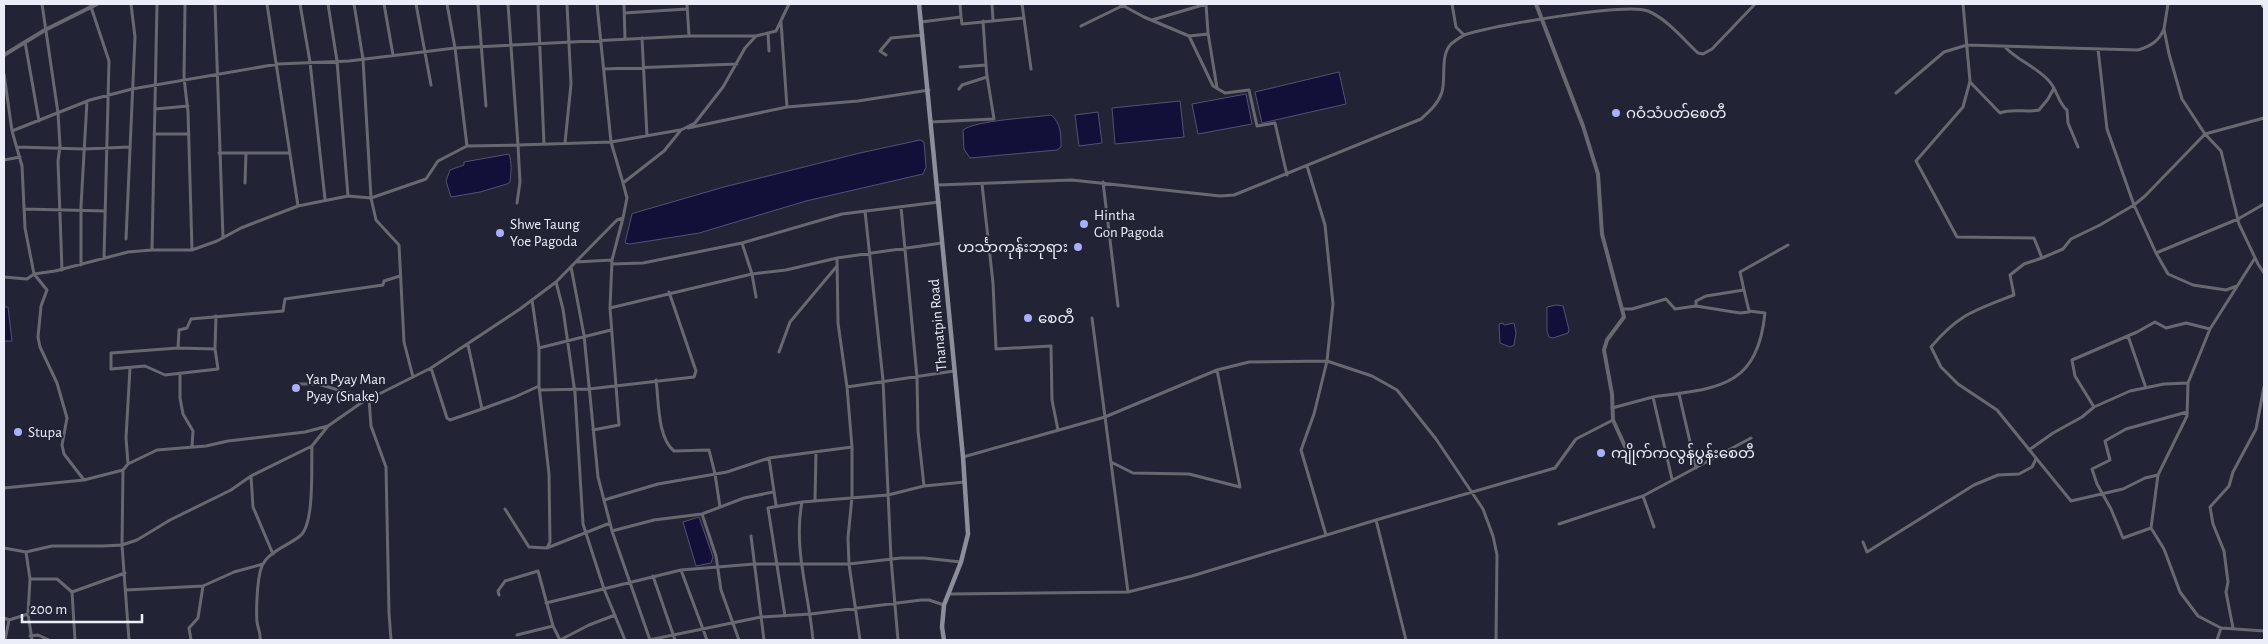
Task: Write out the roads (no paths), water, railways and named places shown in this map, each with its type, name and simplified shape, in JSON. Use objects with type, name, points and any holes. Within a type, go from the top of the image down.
[{"type":"main road","name":"Thanatpin Road","points":[[919,4],[938,185],[963,457],[968,534],[961,562],[944,605],[942,627],[944,640]]},
{"type":"street","points":[[42,4],[58,113],[62,270]]},
{"type":"street","points":[[4,56],[45,30],[97,4]]},
{"type":"street","points":[[126,239],[134,37],[131,4]]},
{"type":"street","points":[[152,250],[157,4]]},
{"type":"street","points":[[185,4],[184,78],[188,106],[192,250]]},
{"type":"street","points":[[214,4],[223,238]]},
{"type":"street","points":[[267,4],[278,64],[298,206]]},
{"type":"street","points":[[300,4],[310,62],[325,199]]},
{"type":"street","points":[[328,4],[336,61],[348,196]]},
{"type":"street","points":[[354,4],[363,59],[371,198],[376,220],[399,245],[404,342],[413,377]]},
{"type":"street","points":[[384,4],[393,55]]},
{"type":"street","points":[[416,4],[431,85]]},
{"type":"street","points":[[448,4],[467,146]]},
{"type":"street","points":[[478,4],[486,106]]},
{"type":"street","points":[[508,4],[520,182],[517,203]]},
{"type":"street","points":[[538,4],[544,144]]},
{"type":"street","points":[[565,143],[571,84],[567,4]]},
{"type":"street","points":[[593,430],[619,425],[610,308],[612,262],[627,198],[611,142],[597,4]]},
{"type":"street","points":[[624,4],[625,39]]},
{"type":"street","points":[[687,4],[689,36]]},
{"type":"street","points":[[12,131],[109,94],[184,78],[278,64],[363,59],[455,48],[689,36],[756,36],[776,30],[789,4]]},
{"type":"street","points":[[960,4],[962,24],[1023,18]]},
{"type":"street","points":[[992,4],[993,20]]},
{"type":"street","points":[[1022,4],[1031,69]]},
{"type":"street","points":[[1081,26],[1123,4],[1152,20],[1190,36],[1208,34]]},
{"type":"street","points":[[1152,20],[1206,4],[1208,34],[1217,88]]},
{"type":"street","points":[[1452,4],[1455,26],[1464,35]]},
{"type":"street","points":[[1536,4],[1583,126],[1598,174],[1602,234],[1624,317],[1607,340],[1604,350],[1610,380],[1613,420],[1628,453]]},
{"type":"street","points":[[938,185],[1071,180],[1220,196],[1234,195],[1421,119],[1436,105],[1442,92],[1445,57],[1449,46],[1464,35],[1543,20],[1623,8],[1638,8],[1659,17],[1698,53],[1703,54],[1712,49],[1755,4]]},
{"type":"street","points":[[1963,4],[1970,81],[1964,107],[1916,161],[1957,237],[2034,238],[2042,258]]},
{"type":"street","points":[[1896,93],[1944,52],[1967,46],[2138,50],[2149,46],[2160,38],[2164,29],[2168,4]]},
{"type":"street","points":[[91,6],[109,61],[104,258]]},
{"type":"street","points":[[624,13],[687,9]]},
{"type":"street","points":[[922,22],[961,17]]},
{"type":"street","points":[[781,21],[788,107]]},
{"type":"street","points":[[931,122],[994,119],[987,76],[983,21]]},
{"type":"street","points":[[2164,29],[2182,99],[2205,134],[2220,151],[2238,219],[2255,258],[2264,273]]},
{"type":"street","points":[[768,33],[769,51]]},
{"type":"street","points":[[886,55],[880,51],[891,38],[923,35]]},
{"type":"street","points":[[623,183],[664,151],[681,130],[696,122],[723,87],[745,48],[756,36]]},
{"type":"street","points":[[1190,36],[1213,86],[1225,93],[1249,90],[1257,126],[1275,123],[1287,174]]},
{"type":"street","points":[[642,38],[647,136]]},
{"type":"street","points":[[25,42],[39,121]]},
{"type":"street","points":[[2005,47],[2014,56],[2049,81],[2063,107],[2067,110],[2068,123],[2078,148]]},
{"type":"street","points":[[2098,49],[2107,129],[2134,206],[2168,274],[2193,285],[2226,290],[2238,286]]},
{"type":"street","points":[[604,69],[737,64]]},
{"type":"street","points":[[960,67],[986,65]]},
{"type":"street","points":[[4,74],[12,131],[22,166],[25,228],[34,274],[47,290],[41,306],[38,337],[40,347],[57,383],[66,418],[62,445],[64,454],[84,480]]},
{"type":"street","points":[[959,89],[962,85],[987,76]]},
{"type":"street","points":[[1970,81],[2000,114],[2008,110],[2029,112],[2039,110],[2054,88]]},
{"type":"street","points":[[4,277],[27,279],[34,274],[62,270],[128,252],[192,250],[223,238],[241,228],[298,206],[325,199],[348,196],[371,198],[426,179],[438,161],[467,146],[611,142],[681,130],[788,107],[858,101],[929,90]]},
{"type":"street","points":[[81,265],[81,210],[87,101]]},
{"type":"street","points":[[155,109],[188,106]]},
{"type":"street","points":[[2158,475],[2145,478],[2123,489],[2071,501],[1997,410],[1958,384],[1941,367],[1932,347],[1963,316],[1978,308],[2014,295],[2010,275],[2024,264],[2062,249],[2071,239],[2134,206],[2205,134],[2264,118]]},
{"type":"street","points":[[154,134],[189,134]]},
{"type":"street","points":[[16,146],[60,146],[84,149],[129,147]]},
{"type":"street","points":[[219,153],[290,153]]},
{"type":"street","points":[[245,183],[246,153]]},
{"type":"street","points":[[4,160],[20,157]]},
{"type":"street","points":[[1307,166],[1326,226],[1333,304],[1327,361],[1314,414],[1301,450],[1326,535]]},
{"type":"street","points":[[1103,182],[1118,306]]},
{"type":"street","points":[[982,184],[993,283],[996,349],[1050,346],[1052,400],[1058,430]]},
{"type":"street","points":[[575,262],[643,263],[742,243],[820,220],[865,211],[939,202]]},
{"type":"street","points":[[2156,252],[2238,219],[2264,204]]},
{"type":"street","points":[[901,207],[917,377],[918,431],[924,486]]},
{"type":"street","points":[[24,209],[105,211]]},
{"type":"street","points":[[865,211],[883,380],[891,559],[898,640]]},
{"type":"street","points":[[4,548],[26,552],[52,546],[122,545],[137,540],[170,520],[231,490],[251,476],[312,446],[328,426],[368,399],[431,368],[468,344],[556,282],[617,220],[623,218]]},
{"type":"street","points":[[742,243],[752,274],[756,297]]},
{"type":"street","points":[[610,308],[669,292],[752,274],[786,270],[837,258],[906,250],[943,243]]},
{"type":"street","points":[[1749,312],[1740,272],[1788,245]]},
{"type":"street","points":[[837,258],[838,323],[847,386],[852,447],[852,497],[848,538],[849,564],[860,640]]},
{"type":"street","points":[[2255,258],[2210,329],[2188,383],[2187,416],[2158,475],[2151,528],[2164,549],[2180,592],[2198,616],[2221,628],[2233,628],[2251,632],[2264,631]]},
{"type":"street","points":[[779,352],[790,322],[837,265]]},
{"type":"street","points":[[571,266],[584,335],[598,477],[612,531],[649,640],[674,638],[733,622],[761,618],[929,600],[944,605]]},
{"type":"street","points":[[178,348],[179,330],[187,328],[190,319],[283,311],[285,299],[383,284],[384,281],[400,276]]},
{"type":"street","points":[[556,282],[574,388],[583,524],[604,589],[625,640]]},
{"type":"street","points":[[1696,306],[1696,301],[1706,296],[1744,290]]},
{"type":"street","points":[[431,368],[447,418],[450,420],[539,388],[589,389],[694,377],[696,371],[669,292]]},
{"type":"street","points":[[532,299],[539,348],[539,388],[549,474],[550,542],[547,548]]},
{"type":"street","points":[[1612,408],[1652,397],[1678,394],[1719,384],[1743,373],[1756,354],[1763,337],[1766,313],[1740,313],[1696,306],[1675,309],[1666,299],[1632,309],[1622,309]]},
{"type":"street","points":[[215,349],[178,348],[111,353],[111,369],[145,366],[165,375],[218,370],[215,349],[216,316]]},
{"type":"street","points":[[1092,318],[1128,592]]},
{"type":"street","points":[[2094,406],[2075,376],[2072,360],[2155,322],[2166,328],[2186,324],[2210,329]]},
{"type":"street","points":[[539,348],[567,339],[612,330]]},
{"type":"street","points":[[2128,336],[2146,388]]},
{"type":"street","points":[[468,344],[482,408]]},
{"type":"street","points":[[963,457],[1105,417],[1218,370],[1249,362],[1327,361],[1372,376],[1397,390],[1436,439],[1483,509],[1493,536],[1497,555],[1496,640]]},
{"type":"street","points":[[128,464],[126,438],[130,367]]},
{"type":"street","points":[[1111,462],[1133,473],[1189,474],[1240,487],[1218,370]]},
{"type":"street","points":[[847,386],[954,371]]},
{"type":"street","points":[[180,374],[180,398],[183,414],[193,431],[192,446]]},
{"type":"street","points":[[656,380],[663,433],[668,445],[674,451],[709,450],[720,507]]},
{"type":"street","points":[[2029,450],[2082,417],[2094,406],[2130,391],[2164,384],[2188,383]]},
{"type":"street","points":[[297,384],[318,384],[368,399]]},
{"type":"street","points":[[2233,628],[2226,592],[2226,564],[2210,507],[2229,486],[2233,472],[2256,429],[2264,387]]},
{"type":"street","points":[[1678,394],[1696,468]]},
{"type":"street","points":[[1652,397],[1672,479]]},
{"type":"street","points":[[368,399],[371,426],[386,467],[391,640]]},
{"type":"street","points":[[2151,528],[2123,538],[2092,469],[2110,460],[2105,441],[2126,429],[2188,412]]},
{"type":"street","points":[[949,594],[1128,592],[1192,576],[1471,491],[1555,468],[1576,439],[1613,420]]},
{"type":"street","points":[[4,488],[84,480],[123,470],[128,464],[157,450],[305,432],[328,426]]},
{"type":"street","points":[[1559,524],[1644,496],[1672,479],[1752,438]]},
{"type":"street","points":[[126,590],[203,586],[234,572],[263,564],[273,554],[301,535],[308,521],[312,446]]},
{"type":"street","points":[[604,500],[658,484],[715,474],[769,458],[852,447]]},
{"type":"street","points":[[815,501],[816,452]]},
{"type":"street","points":[[769,458],[776,505]]},
{"type":"street","points":[[1862,542],[1867,552],[1974,485],[1998,475],[2019,474],[2032,467],[2036,459]]},
{"type":"street","points":[[123,470],[122,545],[129,640]]},
{"type":"street","points":[[251,476],[253,507],[273,554]]},
{"type":"street","points":[[785,616],[767,510],[776,505],[888,495],[924,486],[965,482]]},
{"type":"street","points":[[612,531],[654,520],[702,514],[744,498],[773,492]]},
{"type":"street","points":[[1644,496],[1654,527]]},
{"type":"street","points":[[802,502],[799,518],[801,565],[811,614],[813,640]]},
{"type":"street","points":[[506,509],[529,548],[547,548],[610,523]]},
{"type":"street","points":[[702,514],[716,556],[716,568],[738,640]]},
{"type":"street","points":[[1376,520],[1406,640]]},
{"type":"street","points":[[751,536],[764,640]]},
{"type":"street","points":[[26,552],[30,579],[28,614],[32,640]]},
{"type":"street","points":[[546,603],[681,570],[754,564],[849,564],[891,559],[924,558],[961,562]]},
{"type":"street","points":[[260,640],[261,633],[257,618],[259,584],[263,564]]},
{"type":"street","points":[[681,570],[706,640]]},
{"type":"street","points":[[499,595],[498,591],[505,581],[538,571],[553,626],[560,640],[589,625],[615,615]]},
{"type":"street","points":[[72,592],[124,573]]},
{"type":"street","points":[[653,576],[674,638]]},
{"type":"street","points":[[30,579],[57,579],[72,592],[75,640]]},
{"type":"street","points":[[191,640],[189,628],[198,618],[203,586]]},
{"type":"street","points":[[4,618],[9,620],[28,614]]},
{"type":"street","points":[[5,640],[9,620]]},
{"type":"street","points":[[517,635],[553,626]]},
{"type":"street","points":[[2217,640],[2221,628]]},
{"type":"street","points":[[30,636],[38,635],[49,640]]},
{"type":"place","name":"ဂဝံသံပတ်စေတီ","points":[[1616,113]]},
{"type":"place","name":"Hintha Gon Pagoda","points":[[1084,224]]},
{"type":"place","name":"Shwe Taung Yoe Pagoda","points":[[500,233]]},
{"type":"place","name":"ဟင်္သာကုန်းဘုရား","points":[[1078,247]]},
{"type":"place","name":"စေတီ","points":[[1028,318]]},
{"type":"place","name":"Yan Pyay Man Pyay (Snake)","points":[[296,388]]},
{"type":"place","name":"Stupa","points":[[18,432]]},
{"type":"place","name":"ကျိုက်ကလွန်ပွန်းစေတီ","points":[[1601,453]]}]
